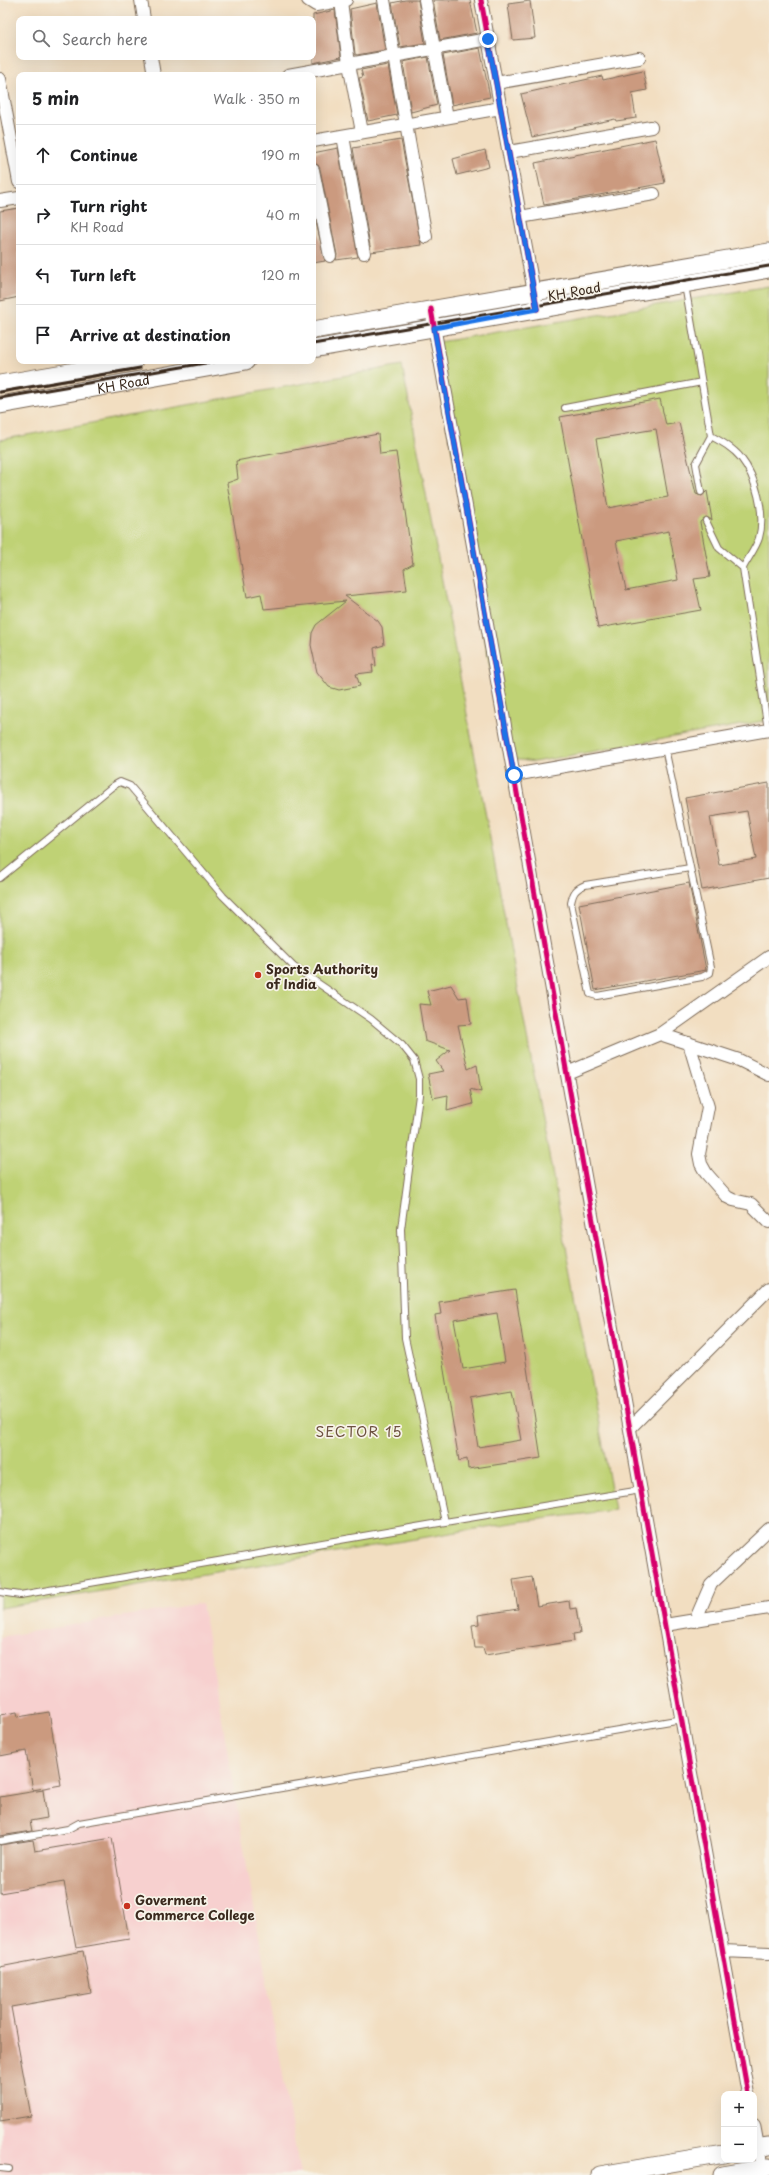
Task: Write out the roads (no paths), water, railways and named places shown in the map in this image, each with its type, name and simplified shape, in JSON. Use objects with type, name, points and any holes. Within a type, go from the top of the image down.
[{"type":"main road","name":"KH Road","points":[[316,348],[537,309],[769,252]]},
{"type":"main road","name":"KH Road","points":[[316,329],[534,292],[665,278],[685,284],[769,269]]},
{"type":"main road","name":"KH Road","points":[[0,384],[117,364]]},
{"type":"main road","name":"KH Road","points":[[0,405],[229,364]]},
{"type":"main road","points":[[600,2175],[721,2155]]},
{"type":"main road","points":[[722,2175],[765,2168]]},
{"type":"street","points":[[141,0],[144,16]]},
{"type":"street","points":[[308,0],[316,6],[344,0],[350,64],[362,132]]},
{"type":"street","points":[[384,0],[426,237]]},
{"type":"street","points":[[425,0],[447,118]]},
{"type":"street","points":[[481,0],[537,309]]},
{"type":"street","points":[[312,72],[488,39]]},
{"type":"street","points":[[496,83],[639,58]]},
{"type":"street","points":[[152,60],[154,72]]},
{"type":"street","points":[[0,79],[14,123],[16,147]]},
{"type":"street","points":[[316,137],[343,136],[501,108]]},
{"type":"street","points":[[509,152],[651,127]]},
{"type":"street","points":[[343,136],[364,253]]},
{"type":"street","points":[[316,185],[330,256]]},
{"type":"street","points":[[520,217],[654,194]]},
{"type":"street","points":[[0,202],[16,199]]},
{"type":"street","points":[[430,309],[747,2091]]},
{"type":"street","points":[[514,775],[769,730]]},
{"type":"street","points":[[567,1073],[660,1034],[769,957]]},
{"type":"street","points":[[660,1034],[739,1060],[769,1075]]},
{"type":"street","points":[[689,1043],[708,1107],[699,1154],[701,1164],[706,1173],[727,1197],[751,1204],[769,1222]]},
{"type":"street","points":[[630,1428],[769,1290]]},
{"type":"street","points":[[696,1621],[711,1584],[769,1529]]},
{"type":"street","points":[[665,1626],[769,1608]]},
{"type":"street","points":[[723,1951],[769,1953]]},
{"type":"street","points":[[755,2127],[765,2168]]},
{"type":"lane","points":[[685,284],[711,436],[696,464],[701,492]]},
{"type":"lane","points":[[565,408],[702,382]]},
{"type":"lane","points":[[711,436],[730,447],[741,458],[749,472],[760,508],[762,525],[759,538],[743,568],[769,730]]},
{"type":"lane","points":[[706,521],[719,548],[743,568]]},
{"type":"lane","points":[[665,748],[712,967],[710,972],[702,977],[597,996],[590,994],[571,903],[572,894],[577,888],[585,885],[690,868]]},
{"type":"lane","points":[[0,878],[113,786],[120,782],[130,786],[223,896],[294,967],[371,1019],[402,1045],[414,1060],[419,1079],[419,1095],[401,1229],[405,1338],[445,1522]]},
{"type":"lane","points":[[0,1592],[20,1595],[641,1490]]},
{"type":"lane","points":[[0,1841],[68,1829],[79,1823],[682,1719]]},
{"type":"lane","points":[[0,2168],[9,2169]]},
{"type":"railway","points":[[316,343],[769,266]]},
{"type":"railway","points":[[0,398],[199,364]]},
{"type":"railway","points":[[0,392],[140,368]]},
{"type":"place","name":"Sports Authority of India","points":[[258,975]]},
{"type":"place","name":"Goverment Commerce College","points":[[127,1906]]},
{"type":"district","name":"SECTOR 15","points":[[359,1431]]}]
